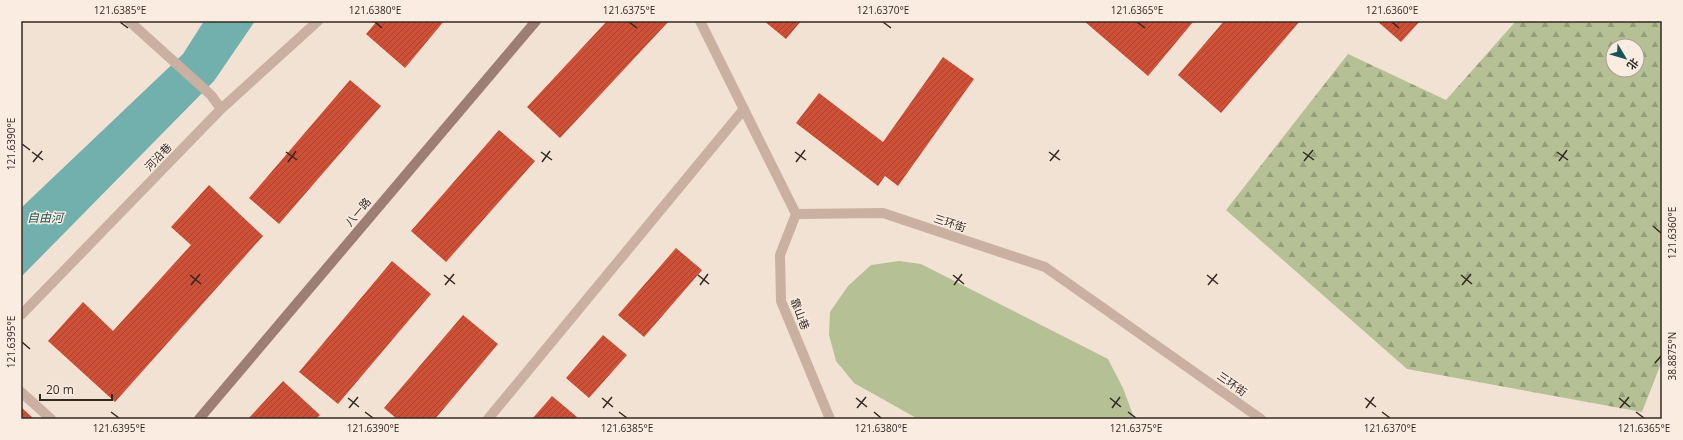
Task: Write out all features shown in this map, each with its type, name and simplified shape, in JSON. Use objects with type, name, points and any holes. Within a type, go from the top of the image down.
[{"type":"main road","name":"八一路","points":[[199,419],[536,21]]},
{"type":"street","points":[[129,21],[211,95],[221,109]]},
{"type":"street","name":"河沿巷","points":[[21,315],[221,109],[318,21]]},
{"type":"street","points":[[700,21],[796,214]]},
{"type":"street","points":[[488,419],[744,109]]},
{"type":"street","name":"靠山巷","points":[[796,214],[780,255],[780,301],[830,419]]},
{"type":"street","name":"三环街","points":[[796,214],[883,214],[1045,267],[1261,419]]},
{"type":"street","points":[[21,392],[51,419]]},
{"type":"green space","points":[[1516,21],[1662,21],[1662,361],[1642,412],[1407,369],[1226,210],[1348,54],[1446,100]]},
{"type":"green space","points":[[899,261],[921,264],[1108,359],[1123,388],[1133,415],[1132,419],[918,419],[854,383],[836,361],[829,335],[830,312],[848,286],[871,265]]},
{"type":"water","name":"自由河","points":[[204,21],[255,21],[214,81],[21,277],[21,208],[183,54]]},
{"type":"building","points":[[377,21],[444,21],[405,68],[366,34]]},
{"type":"building","points":[[607,21],[669,21],[560,138],[527,107]]},
{"type":"building","points":[[764,21],[801,21],[786,39]]},
{"type":"building","points":[[1084,21],[1193,21],[1193,22],[1148,76]]},
{"type":"building","points":[[1224,21],[1300,21],[1221,113],[1178,75]]},
{"type":"building","points":[[1377,21],[1420,21],[1401,42]]},
{"type":"building","points":[[943,57],[974,79],[898,186],[885,176],[878,186],[796,123],[819,93],[883,142]]},
{"type":"building","points":[[350,80],[381,106],[279,224],[249,198]]},
{"type":"building","points":[[499,130],[535,161],[446,262],[411,231]]},
{"type":"building","points":[[209,185],[263,236],[115,402],[48,341],[83,302],[113,331],[191,245],[171,227]]},
{"type":"building","points":[[676,248],[702,270],[644,337],[618,315]]},
{"type":"building","points":[[392,261],[431,294],[338,404],[299,372]]},
{"type":"building","points":[[463,315],[498,344],[435,419],[397,419],[384,408]]},
{"type":"building","points":[[603,335],[627,355],[589,398],[566,378]]},
{"type":"building","points":[[283,381],[320,415],[316,419],[248,419]]},
{"type":"building","points":[[552,396],[577,417],[575,419],[532,419]]},
{"type":"building","points":[[21,407],[34,419],[21,419]]}]
